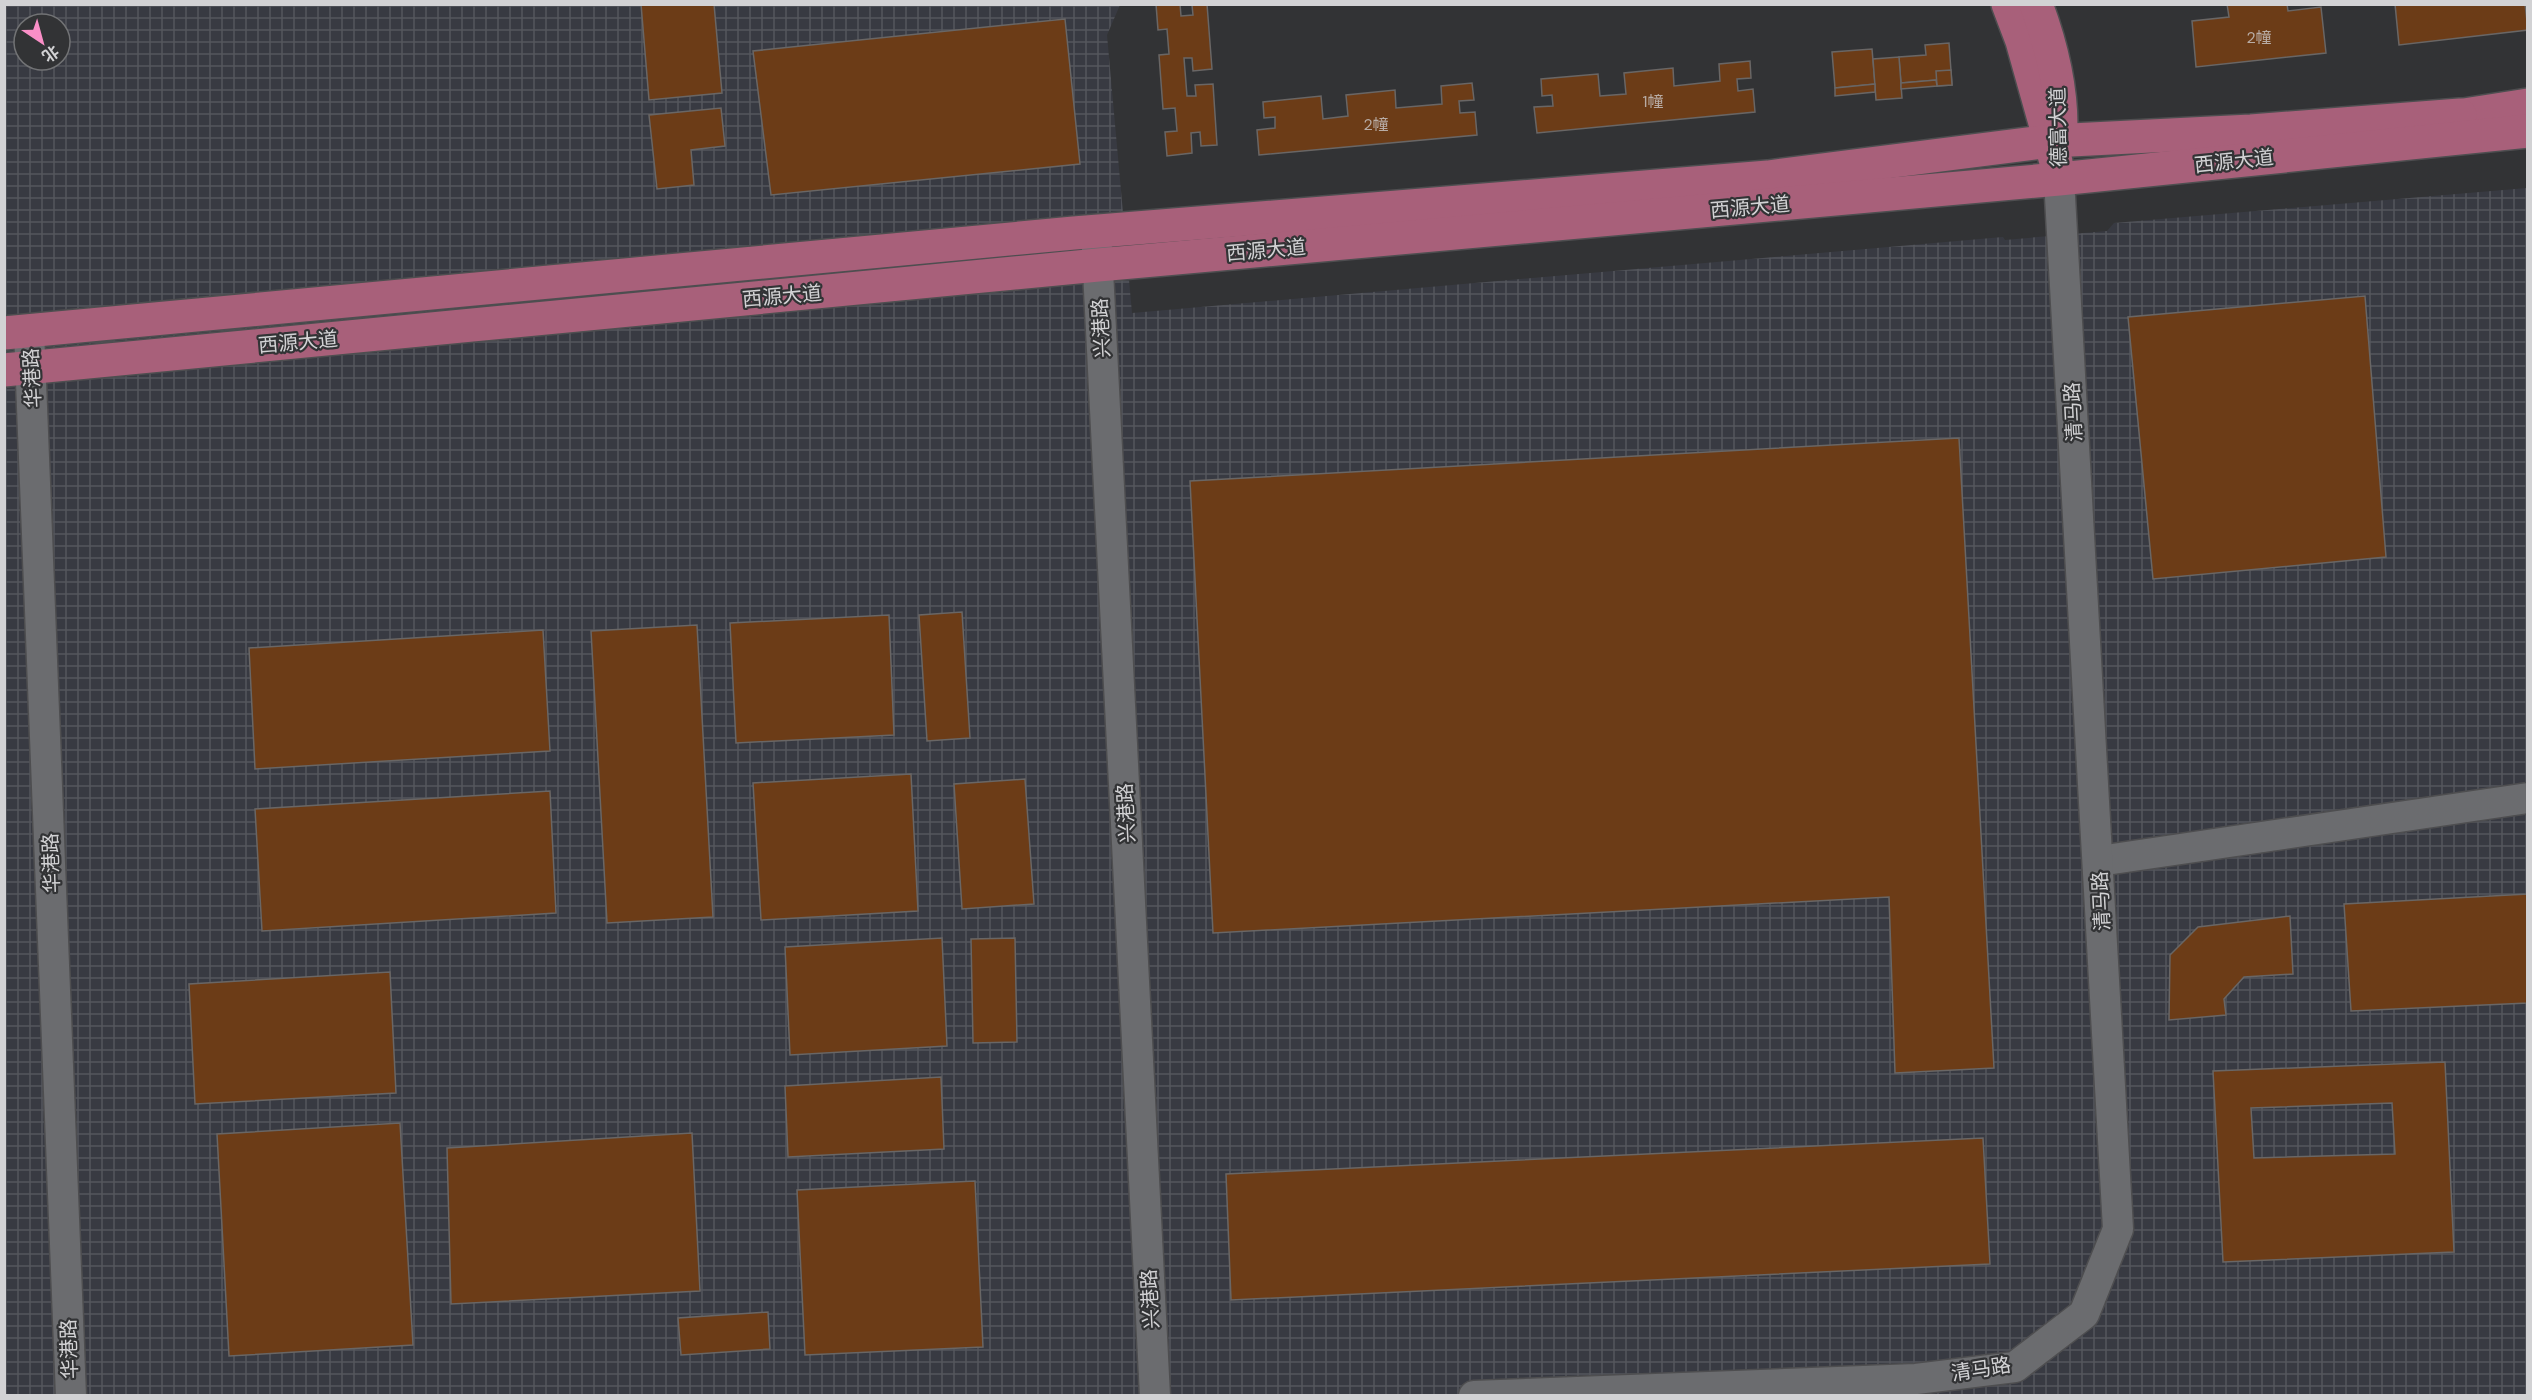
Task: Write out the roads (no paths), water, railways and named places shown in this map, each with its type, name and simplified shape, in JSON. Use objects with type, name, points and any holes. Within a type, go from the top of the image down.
[{"type":"main road","name":"德富大道","points":[[2008,4],[2056,141]]},
{"type":"main road","name":"德富大道","points":[[2036,4],[2049,40],[2061,98],[2056,141],[2059,179]]},
{"type":"main road","name":"西源大道","points":[[18,369],[1098,266],[2059,179],[2468,126],[2528,107]]},
{"type":"main road","name":"西源大道","points":[[17,332],[1096,231],[1768,177],[2056,141],[2250,131],[2468,126],[2528,131]]},
{"type":"main road","points":[[2468,126],[2528,136]]},
{"type":"street","name":"清马路","points":[[1474,1395],[1916,1379],[2015,1367],[2084,1314],[2118,1229],[2059,179]]},
{"type":"street","name":"兴港路","points":[[1096,231],[1155,1395]]},
{"type":"street","name":"华港路","points":[[17,332],[71,1395]]},
{"type":"street","name":"清马路","points":[[2099,861],[2528,798]]}]
